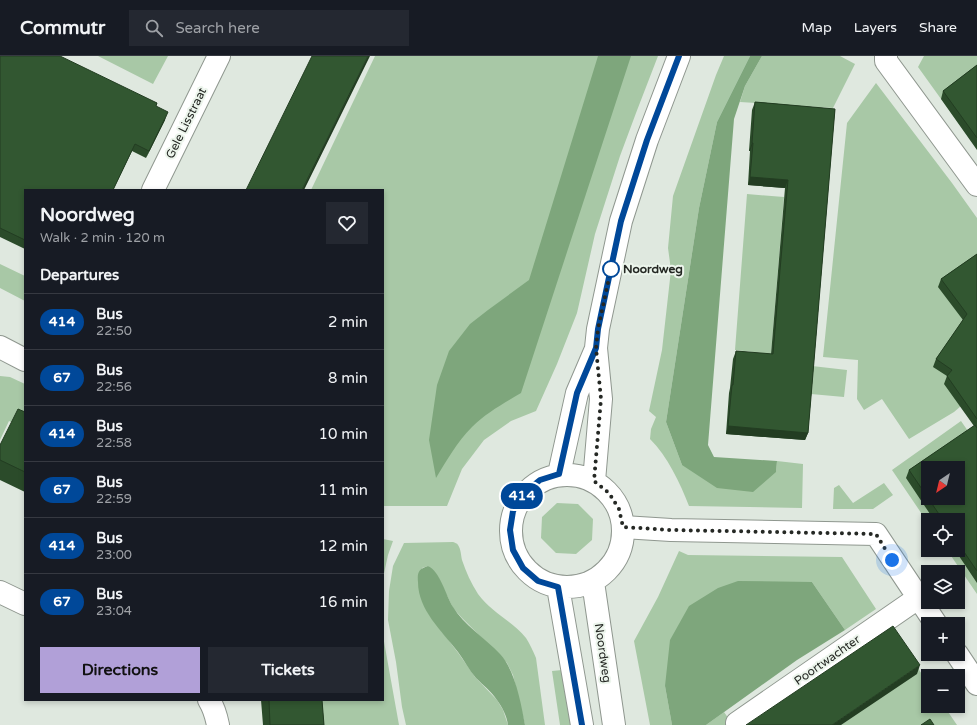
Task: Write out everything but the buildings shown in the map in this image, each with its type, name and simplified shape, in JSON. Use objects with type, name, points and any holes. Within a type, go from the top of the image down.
[{"type":"main road","name":"Gele Lisstraat","points":[[153,189],[219,56]]},
{"type":"main road","points":[[594,481],[601,399],[596,348],[598,329],[621,221],[647,140],[680,56]]},
{"type":"main road","points":[[886,56],[886,61],[977,185]]},
{"type":"main road","points":[[0,347],[24,359]]},
{"type":"main road","points":[[559,474],[577,393],[596,348]]},
{"type":"main road","points":[[559,474],[577,475],[594,481],[609,493],[619,509],[623,527],[621,549],[610,568],[593,582],[576,587],[558,587],[538,581],[523,568],[513,550],[510,530],[513,511],[524,493],[540,480],[559,474]]},
{"type":"main road","points":[[623,527],[671,530],[876,534],[931,617]]},
{"type":"main road","name":"Noordweg","points":[[593,582],[614,725]]},
{"type":"main road","points":[[558,587],[582,725]]},
{"type":"main road","points":[[0,592],[24,604]]},
{"type":"main road","name":"Poortwachter","points":[[737,723],[918,598]]},
{"type":"main road","points":[[962,661],[977,684]]},
{"type":"main road","points":[[210,701],[213,707],[218,725]]},
{"type":"shaded area","points":[[98,56],[168,56],[153,84]]},
{"type":"shaded area","points":[[375,56],[658,56],[620,156],[595,234],[577,313],[557,364],[536,411],[511,421],[484,440],[462,469],[447,506],[384,506],[384,189],[311,189]]},
{"type":"shaded area","points":[[598,56],[631,56],[521,393],[489,413],[472,427],[457,445],[436,478],[429,440],[437,385],[449,351],[470,324],[529,280]]},
{"type":"shaded area","points":[[724,56],[750,56],[717,122],[699,208],[666,422],[682,465],[776,472],[777,461],[803,464],[802,508],[689,506],[673,471],[650,439],[651,429],[656,417],[649,411],[662,350],[671,270],[668,248],[673,196]]},
{"type":"shaded area","points":[[750,56],[762,56],[745,86],[734,119],[708,445],[714,457],[777,461],[776,472],[753,492],[717,488],[682,465],[666,422],[699,208],[717,122]]},
{"type":"shaded area","points":[[762,56],[840,56],[855,64],[833,108],[740,102],[745,86]]},
{"type":"shaded area","points":[[924,56],[977,56],[977,149],[918,67]]},
{"type":"shaded area","points":[[876,83],[977,218],[977,430],[961,406],[954,412],[909,439],[882,399],[864,410],[857,399],[858,360],[823,357],[847,123]]},
{"type":"shaded area","points":[[747,194],[784,197],[771,354],[735,350]]},
{"type":"shaded area","points":[[0,264],[24,276],[24,300],[0,288]]},
{"type":"shaded area","points":[[812,366],[847,370],[844,397],[811,394]]},
{"type":"shaded area","points":[[0,376],[10,377],[24,384],[24,428],[9,421],[0,440]]},
{"type":"shaded area","points":[[961,421],[977,444],[977,594],[965,576],[965,565],[957,565],[952,557],[965,557],[965,513],[921,513],[892,470]]},
{"type":"shaded area","points":[[884,483],[893,495],[873,509],[833,509],[834,488],[839,485],[853,503]]},
{"type":"shaded area","points":[[557,503],[578,504],[593,519],[592,540],[576,554],[556,553],[541,538],[542,517]]},
{"type":"shaded area","points":[[384,539],[393,541],[384,573]]},
{"type":"shaded area","points":[[453,542],[459,547],[465,569],[478,594],[489,606],[514,626],[526,638],[530,645],[536,658],[545,725],[525,725],[513,675],[507,663],[453,608],[438,577],[428,566],[422,568],[428,613],[475,677],[497,700],[503,710],[508,725],[406,725],[388,620],[389,591],[393,566],[404,543]]},
{"type":"shaded area","points":[[679,551],[688,555],[842,557],[876,609],[845,630],[812,582],[665,686],[672,725],[650,725],[634,641],[658,597]]},
{"type":"shaded area","points":[[428,566],[436,573],[457,613],[500,654],[510,669],[517,687],[525,725],[508,725],[507,718],[497,700],[473,675],[458,652],[426,611],[419,592],[418,573],[422,568]]},
{"type":"shaded area","points":[[738,581],[812,582],[845,630],[797,660],[706,725],[672,725],[665,686],[670,640],[689,606],[718,588]]},
{"type":"shaded area","points":[[892,630],[921,673],[921,713],[949,713],[957,725],[751,725]]},
{"type":"shaded area","points":[[384,642],[399,725],[320,725],[319,701],[384,701]]},
{"type":"shaded area","points":[[562,670],[572,725],[560,725],[552,671]]},
{"type":"shaded area","points":[[724,712],[733,725],[706,725]]},
{"type":"bus line","name":"414","points":[[582,725],[558,587],[538,581],[523,568],[513,550],[510,530],[513,511],[524,493],[540,480],[559,474],[577,393],[596,348],[598,329],[621,221],[647,140],[679,56]]},
{"type":"place","name":"Noordweg","points":[[611,269]]},
{"type":"route","points":[[611,269],[598,329],[596,348],[601,399],[594,481],[609,493],[619,509],[623,527],[671,530],[876,534],[892,560]]}]
